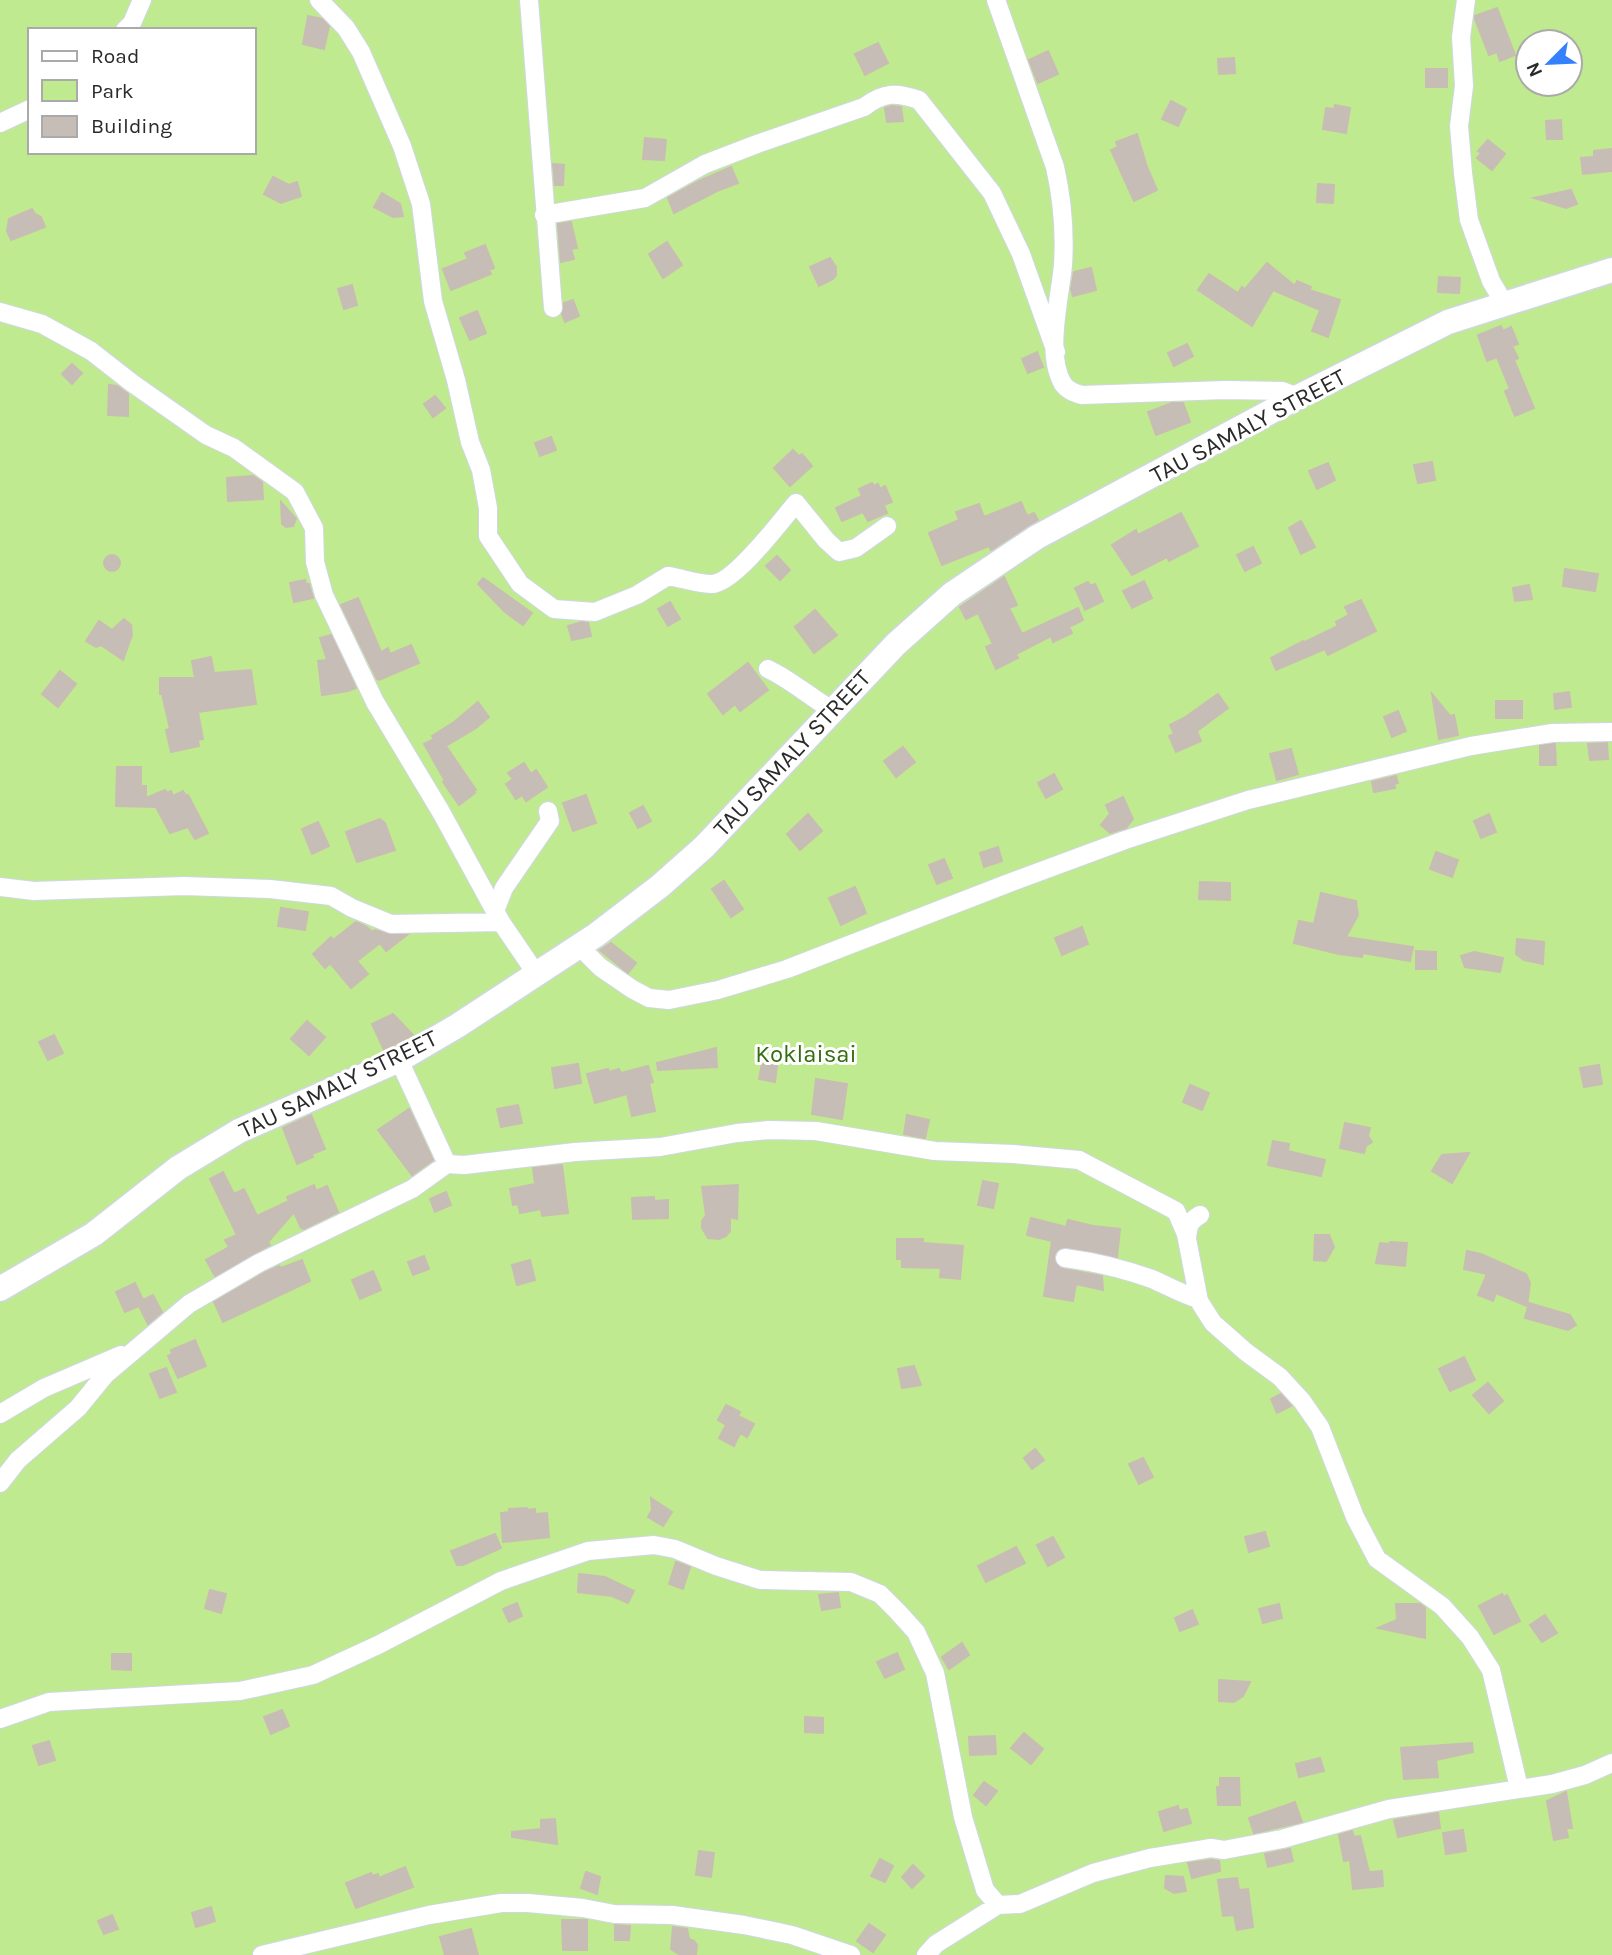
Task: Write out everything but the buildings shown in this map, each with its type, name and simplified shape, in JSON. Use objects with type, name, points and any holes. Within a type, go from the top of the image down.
[{"type":"street","points":[[127,28],[142,0]]},
{"type":"street","points":[[319,0],[346,28],[361,52],[402,146],[421,204],[433,301],[456,380],[470,442],[481,470],[488,508],[488,536],[520,584],[554,609],[595,612],[637,595],[668,576],[713,584],[726,579],[748,560],[796,503],[839,552],[856,548],[887,526]]},
{"type":"street","points":[[528,0],[552,308]]},
{"type":"street","points":[[996,0],[1061,191],[1063,265],[1056,308],[1056,352]]},
{"type":"street","points":[[1466,0],[1461,37],[1464,86],[1459,126],[1462,173],[1469,220],[1491,281],[1504,303]]},
{"type":"street","points":[[544,215],[645,198],[705,164],[864,107],[878,97],[901,94],[919,100],[992,193],[1021,254],[1056,352],[1063,384],[1070,391],[1082,395],[1225,390],[1282,391],[1298,397]]},
{"type":"street","points":[[0,122],[28,110]]},
{"type":"street","name":"TAU SAMALY STREET","points":[[0,1289],[94,1234],[178,1168],[239,1130],[399,1060],[579,946],[660,886],[704,847],[896,644],[952,594],[993,566],[1066,521],[1298,397],[1448,322],[1612,270]]},
{"type":"street","points":[[0,312],[42,324],[91,351],[206,435],[234,448],[295,492],[314,528],[315,562],[324,596],[369,690],[498,916],[537,975]]},
{"type":"street","points":[[768,669],[792,681],[813,699],[832,710]]},
{"type":"street","points":[[579,946],[600,967],[649,998],[668,1000],[718,990],[787,969],[1009,883],[1248,800],[1471,746],[1552,733],[1612,732]]},
{"type":"street","points":[[498,916],[503,888],[550,821],[548,811]]},
{"type":"street","points":[[0,887],[34,891],[184,886],[270,889],[331,896],[391,924],[498,916]]},
{"type":"street","points":[[399,1060],[447,1164]]},
{"type":"street","points":[[0,1483],[18,1460],[78,1408],[105,1375],[189,1304],[231,1278],[412,1189],[447,1164],[464,1165],[575,1152],[660,1147],[769,1130],[816,1131],[935,1152],[1014,1154],[1079,1160],[1177,1211],[1187,1239],[1198,1299],[1213,1323],[1280,1377],[1301,1401],[1320,1427],[1355,1517],[1377,1559],[1442,1606],[1470,1637],[1491,1670],[1519,1788]]},
{"type":"street","points":[[1187,1239],[1192,1219],[1200,1215]]},
{"type":"street","points":[[1065,1258],[1110,1266],[1154,1280],[1174,1291],[1198,1299]]},
{"type":"street","points":[[0,1414],[44,1388],[134,1350]]},
{"type":"street","points":[[0,1718],[49,1702],[240,1691],[313,1675],[378,1645],[501,1581],[589,1551],[654,1545],[675,1549],[760,1580],[851,1582],[880,1594],[898,1612],[916,1632],[935,1673],[966,1829],[985,1890],[998,1905]]},
{"type":"street","points":[[926,1955],[936,1944],[998,1905],[1020,1905],[1093,1873],[1150,1858],[1211,1848],[1224,1850],[1259,1844],[1389,1809],[1574,1778],[1612,1763]]},
{"type":"street","points":[[262,1955],[429,1915],[501,1903],[527,1903],[614,1914],[672,1915],[744,1925],[792,1935],[851,1955]]},
{"type":"green space","name":"Koklaisai","points":[[0,0],[1612,0],[1612,1955],[0,1955]]}]
